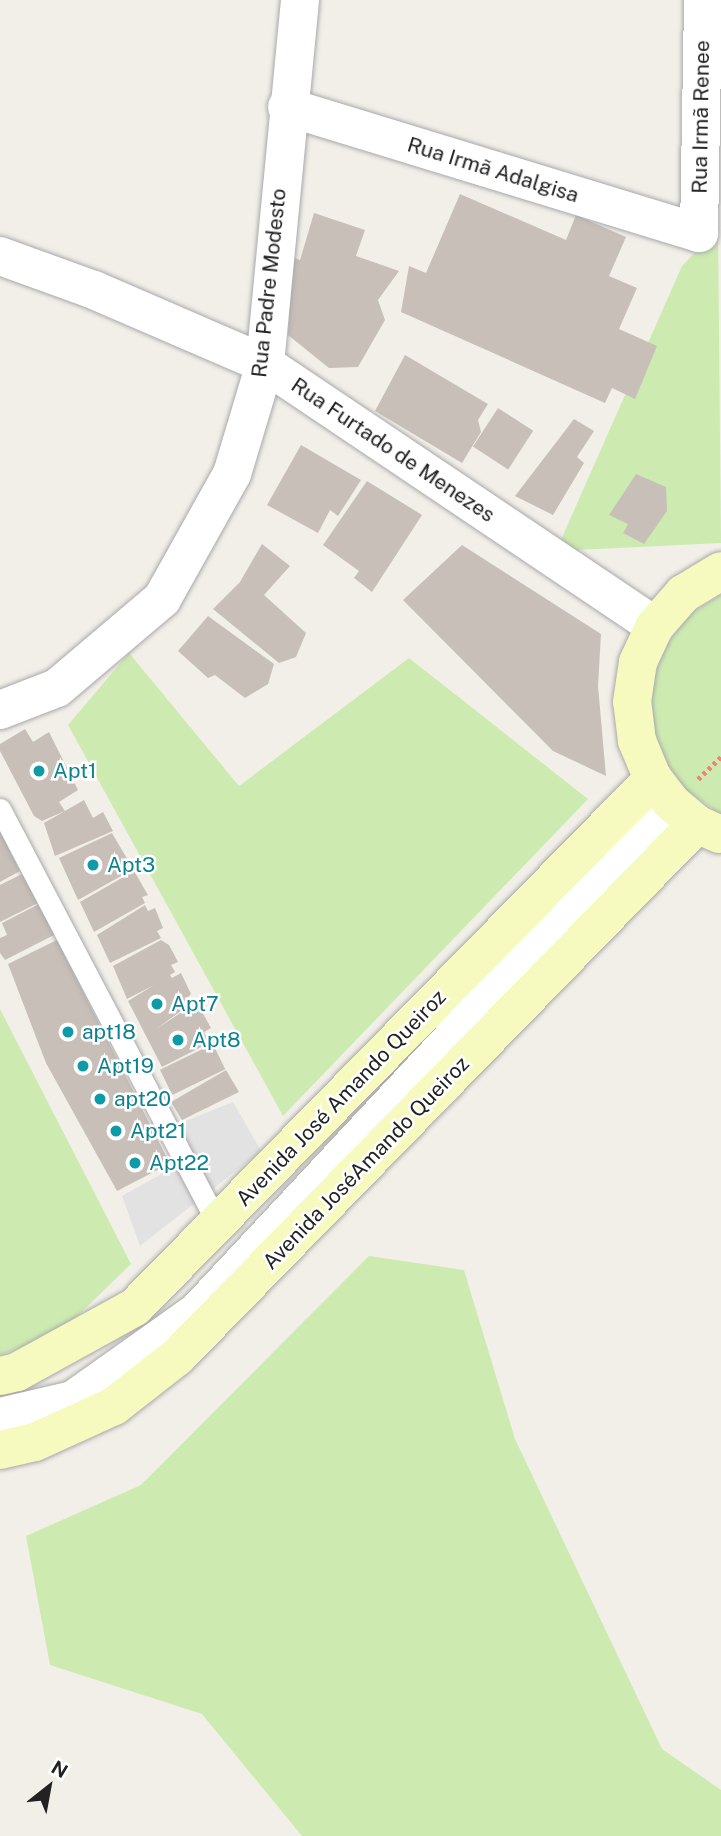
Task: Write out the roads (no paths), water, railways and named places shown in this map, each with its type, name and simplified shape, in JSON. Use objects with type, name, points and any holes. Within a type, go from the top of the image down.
[{"type":"main road","points":[[686,810],[637,741],[632,702],[638,662],[655,626],[684,594],[721,571]]},
{"type":"main road","name":"Avenida José Amando Queiroz","points":[[0,1376],[17,1372],[135,1307],[218,1225],[686,810]]},
{"type":"main road","name":"Avenida JoséAmando Queiroz","points":[[0,1450],[35,1442],[114,1406],[178,1356],[686,810]]},
{"type":"street","name":"Rua Padre Modesto","points":[[0,710],[57,688],[162,599],[232,474],[265,364],[287,107],[300,0]]},
{"type":"street","name":"Rua Irmã Renee","points":[[699,233],[702,0]]},
{"type":"street","name":"Rua Irmã Adalgisa","points":[[287,107],[699,233]]},
{"type":"street","name":"Rua Furtado de Menezes","points":[[0,256],[94,290],[265,364],[655,626]]},
{"type":"street","points":[[0,1417],[73,1400],[197,1312],[686,810]]},
{"type":"lane","points":[[0,809],[218,1225]]},
{"type":"place","name":"Apt1","points":[[39,771]]},
{"type":"place","name":"Apt3","points":[[93,865]]},
{"type":"place","name":"Apt7","points":[[157,1004]]},
{"type":"place","name":"apt18","points":[[68,1032]]},
{"type":"place","name":"Apt8","points":[[178,1040]]},
{"type":"place","name":"Apt19","points":[[83,1066]]},
{"type":"place","name":"apt20","points":[[100,1099]]},
{"type":"place","name":"Apt21","points":[[116,1131]]},
{"type":"place","name":"Apt22","points":[[135,1163]]}]
